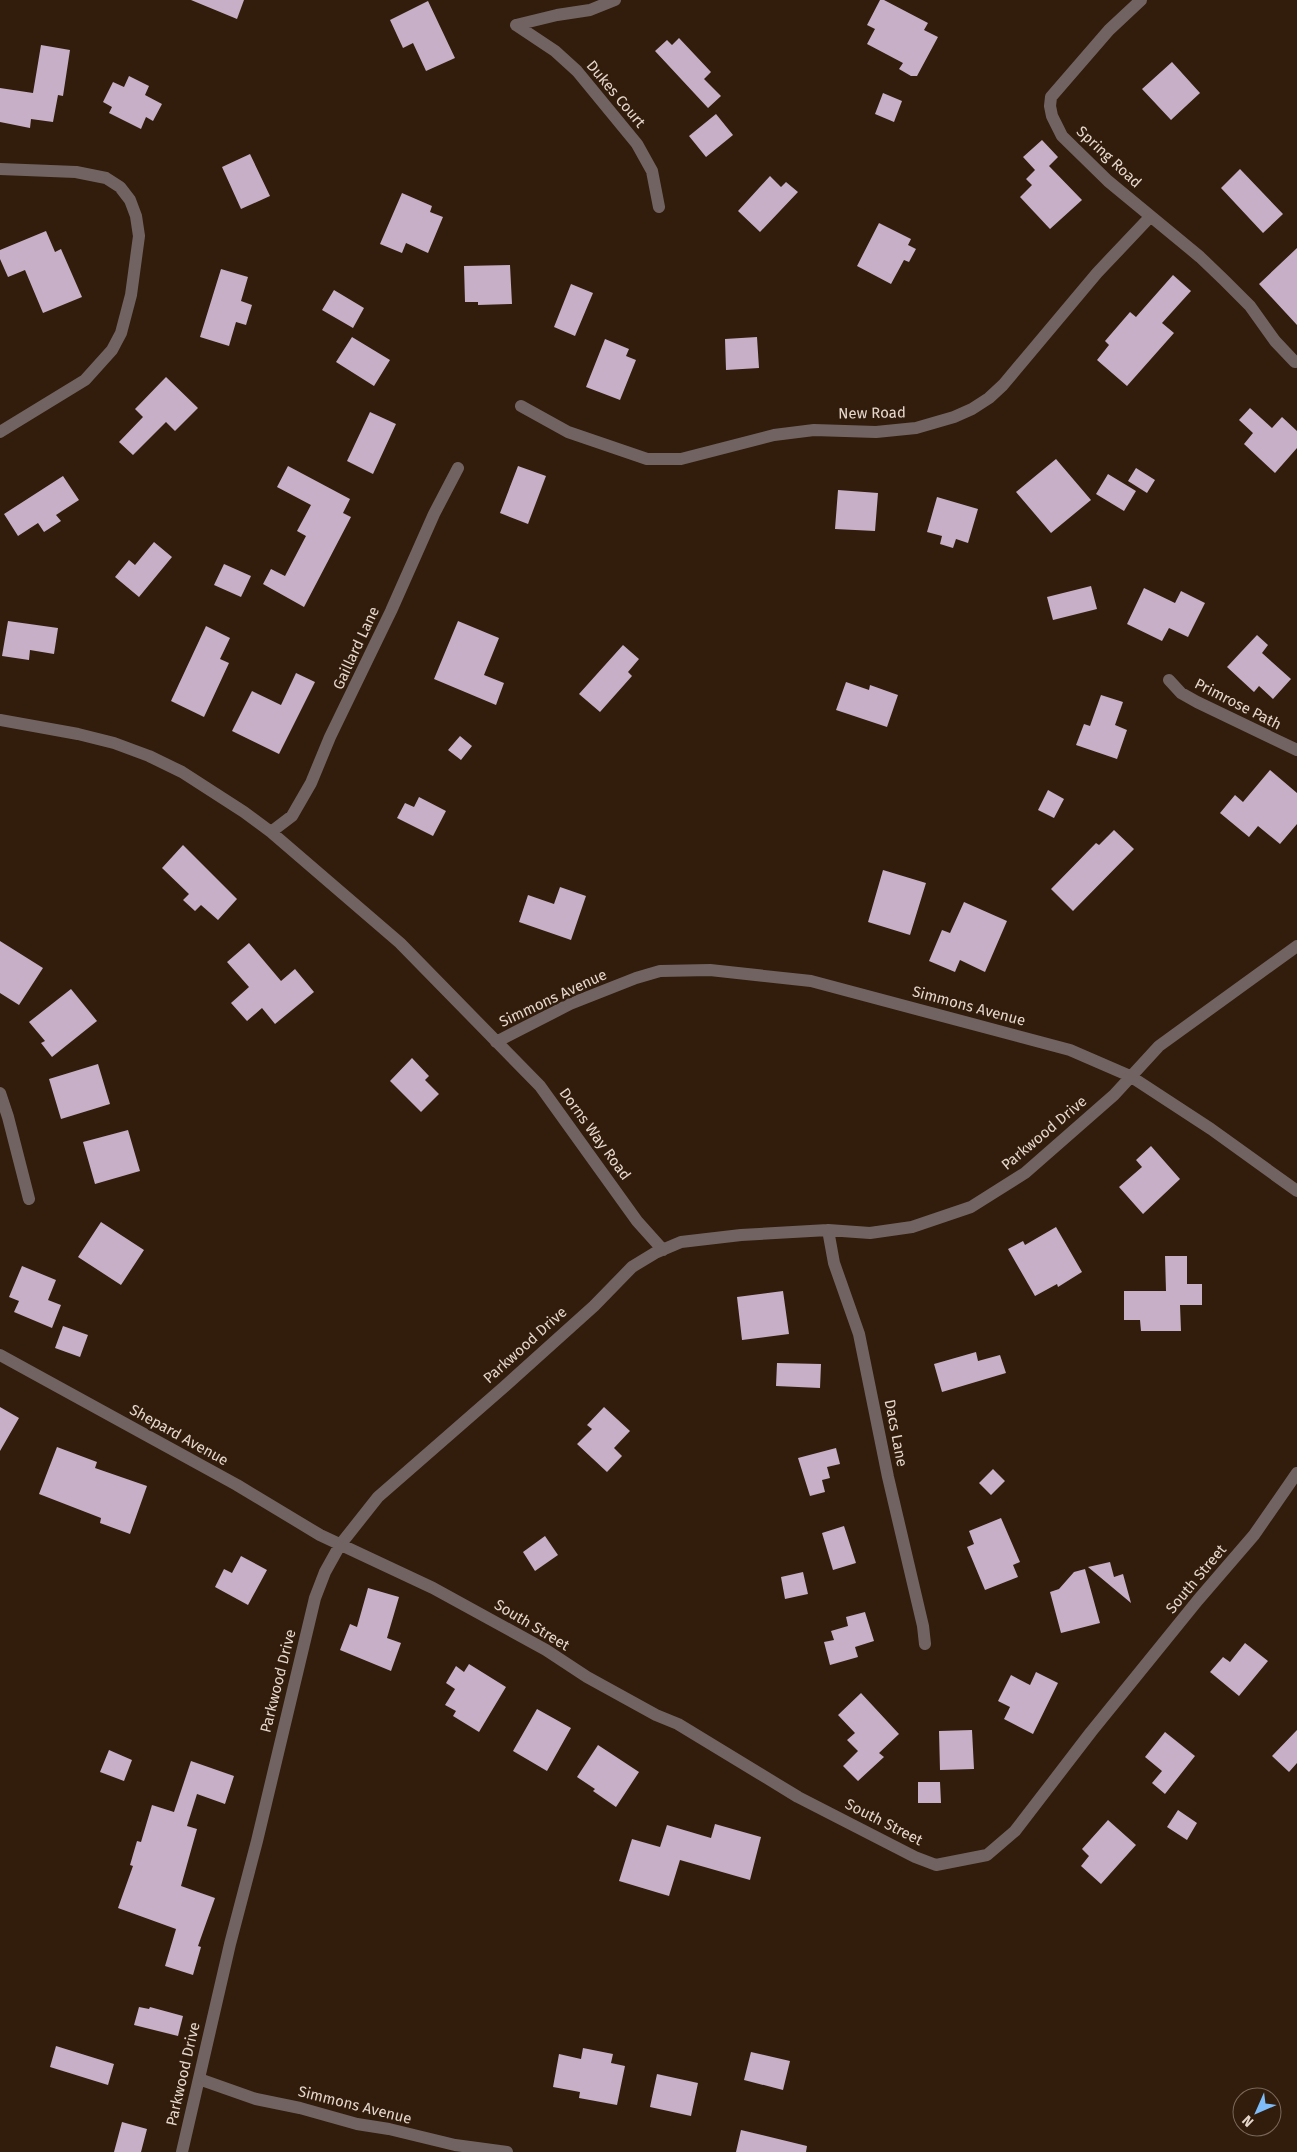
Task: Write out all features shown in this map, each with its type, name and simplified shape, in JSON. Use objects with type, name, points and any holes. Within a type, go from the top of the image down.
[{"type":"street","name":"Dukes Court","points":[[615,0],[590,10],[516,25],[555,51],[577,71],[637,144],[652,171],[659,207]]},
{"type":"street","name":"Spring Road","points":[[1141,0],[1110,30],[1051,98],[1052,116],[1062,136],[1150,217],[1200,257],[1250,306],[1275,340],[1295,362]]},
{"type":"street","points":[[0,169],[76,172],[106,178],[120,187],[130,200],[136,216],[139,236],[131,295],[121,333],[112,350],[85,380],[0,432]]},
{"type":"street","name":"New Road","points":[[521,406],[568,432],[647,459],[664,460],[698,456],[774,435],[814,430],[896,431],[945,420],[972,409],[989,398],[1003,385],[1097,273],[1150,217]]},
{"type":"street","name":"Gaillard Lane","points":[[271,832],[292,816],[311,783],[330,737],[391,611],[434,514],[458,468]]},
{"type":"street","name":"Primrose Path","points":[[1169,680],[1181,693],[1197,702],[1297,750]]},
{"type":"street","name":"Simmons Avenue","points":[[0,720],[78,734],[114,743],[150,756],[182,772],[244,812],[271,832],[400,943],[496,1042],[570,1004],[636,978],[660,971],[710,970],[811,981],[1070,1050],[1130,1076],[1211,1129],[1297,1191]]},
{"type":"street","name":"Parkwood Drive","points":[[182,2152],[225,1963],[257,1840],[315,1598],[325,1572],[340,1545],[378,1496],[504,1387],[594,1306],[632,1268],[680,1242],[710,1238],[828,1230],[870,1233],[912,1228],[971,1207],[1025,1173],[1114,1095],[1159,1046],[1297,946]]},
{"type":"street","name":"Dorns Way Road","points":[[496,1042],[540,1086],[637,1221],[663,1250]]},
{"type":"street","points":[[0,1093],[29,1199]]},
{"type":"street","name":"Dacs Lane","points":[[828,1230],[834,1263],[859,1334],[888,1477],[923,1626],[925,1644]]},
{"type":"street","name":"Shepard Avenue","points":[[0,1355],[20,1365],[44,1381],[237,1485],[340,1545]]},
{"type":"street","name":"South Street","points":[[340,1545],[433,1588],[546,1650],[595,1682],[656,1715],[678,1724],[798,1796],[915,1857],[936,1865],[988,1855],[1015,1831],[1091,1732],[1198,1600],[1254,1535],[1297,1472]]},
{"type":"street","name":"Simmons Avenue","points":[[199,2079],[256,2099],[300,2108],[358,2124],[389,2129],[455,2145],[507,2152]]},
{"type":"building","points":[[191,0],[244,0],[237,19]]},
{"type":"building","points":[[880,0],[884,0],[928,23],[924,30],[938,37],[917,76],[911,76],[899,69],[903,63],[867,44],[875,29],[867,25]]},
{"type":"building","points":[[428,1],[455,58],[426,71],[413,43],[403,48],[390,20]]},
{"type":"building","points":[[679,38],[711,72],[704,79],[721,96],[708,108],[655,51],[667,40],[672,45]]},
{"type":"building","points":[[41,45],[70,50],[63,96],[58,95],[53,122],[31,119],[30,128],[0,122],[0,88],[33,93]]},
{"type":"building","points":[[1172,62],[1200,93],[1171,120],[1142,89]]},
{"type":"building","points":[[129,76],[149,86],[145,95],[162,104],[153,121],[146,117],[141,129],[109,113],[112,107],[103,102],[113,82],[124,87]]},
{"type":"building","points":[[883,93],[902,101],[894,122],[875,114]]},
{"type":"building","points":[[716,114],[733,135],[706,157],[689,136]]},
{"type":"building","points":[[1042,140],[1058,157],[1049,166],[1082,200],[1050,229],[1020,197],[1032,185],[1026,179],[1035,170],[1023,157]]},
{"type":"building","points":[[250,154],[270,196],[241,209],[222,167]]},
{"type":"building","points":[[1240,169],[1283,214],[1263,233],[1221,188]]},
{"type":"building","points":[[770,176],[781,187],[786,182],[798,192],[760,232],[738,211]]},
{"type":"building","points":[[402,193],[432,206],[430,212],[443,217],[428,253],[406,243],[402,253],[380,244]]},
{"type":"building","points":[[879,223],[911,239],[908,245],[916,249],[909,262],[904,260],[891,284],[857,266]]},
{"type":"building","points":[[46,231],[55,252],[61,249],[82,297],[43,313],[25,270],[8,277],[0,259],[0,250]]},
{"type":"building","points":[[1297,248],[1297,325],[1259,284]]},
{"type":"building","points":[[510,265],[512,304],[478,305],[478,302],[465,302],[464,266]]},
{"type":"building","points":[[221,269],[248,277],[241,301],[252,305],[246,325],[236,322],[229,346],[200,337]]},
{"type":"building","points":[[1173,275],[1191,291],[1162,323],[1174,333],[1127,386],[1097,360],[1109,345],[1105,341],[1130,312],[1136,317]]},
{"type":"building","points":[[571,284],[593,293],[575,336],[554,327]]},
{"type":"building","points":[[334,290],[364,308],[353,328],[322,310]]},
{"type":"building","points":[[352,337],[390,360],[374,386],[336,362]]},
{"type":"building","points":[[757,337],[759,368],[726,370],[725,339]]},
{"type":"building","points":[[605,339],[629,349],[626,356],[636,360],[620,400],[586,387]]},
{"type":"building","points":[[166,377],[198,408],[175,431],[166,422],[133,455],[119,442],[143,417],[135,409]]},
{"type":"building","points":[[1250,408],[1272,428],[1282,417],[1297,431],[1297,448],[1275,473],[1244,444],[1253,433],[1239,420]]},
{"type":"building","points":[[370,412],[396,424],[373,474],[347,461]]},
{"type":"building","points":[[1056,459],[1091,500],[1051,533],[1016,492]]},
{"type":"building","points":[[288,466],[350,499],[343,513],[351,517],[304,607],[263,584],[271,569],[285,576],[306,536],[297,531],[311,505],[277,487]]},
{"type":"building","points":[[518,466],[546,476],[528,524],[500,513]]},
{"type":"building","points":[[1136,468],[1155,480],[1147,493],[1128,481]]},
{"type":"building","points":[[1108,474],[1136,491],[1124,511],[1096,494]]},
{"type":"building","points":[[63,476],[79,500],[56,515],[61,521],[44,532],[38,523],[18,536],[4,514]]},
{"type":"building","points":[[838,490],[878,493],[875,531],[835,529]]},
{"type":"building","points":[[937,497],[978,509],[968,543],[956,539],[953,548],[940,544],[942,536],[927,532]]},
{"type":"building","points":[[154,542],[172,557],[139,597],[115,577],[129,560],[135,565]]},
{"type":"building","points":[[224,564],[251,576],[241,597],[214,585]]},
{"type":"building","points":[[1091,586],[1097,609],[1053,620],[1047,597]]},
{"type":"building","points":[[1144,588],[1175,603],[1181,591],[1205,603],[1188,637],[1169,628],[1162,641],[1127,624]]},
{"type":"building","points":[[8,621],[58,628],[54,654],[30,650],[29,660],[2,656]]},
{"type":"building","points":[[458,621],[499,638],[484,675],[504,683],[496,705],[434,679]]},
{"type":"building","points":[[206,626],[230,638],[220,659],[229,663],[204,717],[171,701]]},
{"type":"building","points":[[1257,635],[1268,645],[1262,653],[1291,679],[1273,699],[1259,686],[1254,692],[1227,667]]},
{"type":"building","points":[[623,645],[639,659],[628,672],[632,676],[600,712],[579,694]]},
{"type":"building","points":[[296,673],[315,682],[279,754],[232,731],[252,691],[281,705]]},
{"type":"building","points":[[846,682],[869,690],[870,685],[898,695],[887,727],[836,710]]},
{"type":"building","points":[[1101,695],[1123,702],[1115,725],[1127,730],[1117,759],[1076,745],[1084,724],[1090,726]]},
{"type":"building","points":[[460,736],[472,746],[461,760],[448,750]]},
{"type":"building","points":[[1270,770],[1297,793],[1297,824],[1280,844],[1258,826],[1249,837],[1220,813],[1235,795],[1243,802]]},
{"type":"building","points":[[1048,790],[1064,799],[1054,818],[1038,810]]},
{"type":"building","points":[[419,797],[446,811],[433,836],[397,818],[405,803],[414,807]]},
{"type":"building","points":[[1114,830],[1134,849],[1073,911],[1051,889],[1096,843],[1099,845]]},
{"type":"building","points":[[183,845],[237,899],[218,920],[201,905],[195,911],[183,900],[189,894],[162,868]]},
{"type":"building","points":[[883,870],[926,883],[910,935],[868,922]]},
{"type":"building","points":[[560,887],[586,896],[571,940],[519,922],[528,895],[554,904]]},
{"type":"building","points":[[964,902],[1007,921],[985,972],[960,960],[955,972],[929,961],[942,930],[950,933]]},
{"type":"building","points":[[0,941],[43,968],[19,1005],[0,993]]},
{"type":"building","points":[[249,943],[281,981],[295,969],[314,992],[275,1024],[262,1008],[247,1021],[231,1003],[249,987],[227,962]]},
{"type":"building","points":[[71,989],[97,1021],[52,1057],[41,1043],[45,1041],[29,1022]]},
{"type":"building","points":[[412,1058],[429,1076],[425,1080],[439,1094],[421,1112],[390,1081]]},
{"type":"building","points":[[98,1064],[110,1104],[61,1119],[49,1079]]},
{"type":"building","points":[[128,1130],[140,1171],[95,1184],[83,1142]]},
{"type":"building","points":[[1151,1146],[1180,1179],[1143,1214],[1119,1187],[1142,1167],[1136,1160]]},
{"type":"building","points":[[101,1222],[144,1250],[121,1285],[78,1257]]},
{"type":"building","points":[[1056,1227],[1082,1272],[1058,1287],[1057,1284],[1035,1296],[1008,1249],[1023,1241],[1025,1245]]},
{"type":"building","points":[[1165,1256],[1187,1256],[1187,1284],[1202,1284],[1202,1305],[1180,1305],[1181,1331],[1141,1331],[1140,1320],[1124,1320],[1124,1291],[1166,1291]]},
{"type":"building","points":[[22,1266],[56,1280],[48,1300],[61,1305],[52,1328],[14,1312],[19,1301],[9,1297]]},
{"type":"building","points":[[783,1291],[789,1334],[742,1340],[737,1297]]},
{"type":"building","points":[[63,1326],[88,1335],[80,1357],[55,1348]]},
{"type":"building","points":[[976,1352],[978,1361],[1000,1355],[1006,1373],[942,1392],[934,1364]]},
{"type":"building","points":[[777,1363],[821,1364],[820,1388],[776,1386]]},
{"type":"building","points":[[0,1407],[19,1418],[0,1451]]},
{"type":"building","points":[[604,1407],[630,1431],[614,1448],[622,1456],[607,1472],[577,1444],[592,1429],[587,1425]]},
{"type":"building","points":[[57,1447],[97,1462],[95,1468],[147,1486],[130,1534],[100,1523],[101,1518],[39,1494]]},
{"type":"building","points":[[836,1448],[840,1464],[827,1467],[830,1478],[822,1480],[825,1492],[810,1496],[798,1458]]},
{"type":"building","points":[[993,1469],[1005,1481],[991,1495],[979,1483]]},
{"type":"building","points":[[1001,1518],[1020,1562],[1013,1565],[1018,1577],[985,1590],[967,1547],[974,1544],[969,1531]]},
{"type":"building","points":[[844,1526],[856,1563],[833,1570],[822,1533]]},
{"type":"building","points":[[545,1536],[558,1555],[535,1571],[523,1552]]},
{"type":"building","points":[[241,1556],[267,1570],[248,1605],[215,1587],[224,1569],[232,1573]]},
{"type":"building","points":[[1110,1562],[1114,1577],[1123,1574],[1131,1603],[1088,1567]]},
{"type":"building","points":[[1085,1569],[1100,1623],[1061,1633],[1050,1592],[1059,1589],[1074,1572]]},
{"type":"building","points":[[803,1572],[808,1594],[785,1599],[781,1577]]},
{"type":"building","points":[[368,1588],[399,1597],[387,1638],[401,1643],[391,1671],[340,1650],[350,1624],[357,1627]]},
{"type":"building","points":[[865,1612],[874,1641],[855,1647],[858,1657],[830,1665],[824,1642],[834,1640],[831,1631],[848,1626],[846,1617]]},
{"type":"building","points":[[1245,1643],[1268,1661],[1239,1696],[1210,1672],[1223,1657],[1230,1662]]},
{"type":"building","points":[[469,1664],[506,1687],[479,1732],[453,1716],[456,1711],[445,1705],[455,1689],[446,1683],[456,1666],[464,1672]]},
{"type":"building","points":[[1036,1672],[1058,1683],[1033,1734],[1004,1719],[1010,1707],[998,1701],[1011,1675],[1030,1685]]},
{"type":"building","points":[[861,1693],[899,1734],[879,1753],[884,1757],[858,1781],[843,1766],[858,1751],[847,1740],[855,1733],[838,1715]]},
{"type":"building","points":[[537,1709],[571,1728],[547,1771],[513,1751]]},
{"type":"building","points":[[972,1730],[974,1769],[940,1770],[939,1731]]},
{"type":"building","points":[[1297,1730],[1297,1763],[1289,1772],[1272,1756]]},
{"type":"building","points":[[1165,1732],[1195,1756],[1165,1794],[1152,1783],[1162,1771],[1145,1757]]},
{"type":"building","points":[[598,1745],[639,1772],[616,1807],[577,1777]]},
{"type":"building","points":[[109,1750],[132,1760],[124,1781],[100,1772]]},
{"type":"building","points":[[191,1761],[234,1776],[225,1804],[197,1794],[187,1826],[197,1829],[181,1886],[215,1898],[198,1946],[201,1947],[193,1975],[165,1966],[176,1929],[118,1908],[133,1866],[130,1865],[137,1841],[141,1842],[152,1805],[174,1812]]},
{"type":"building","points":[[918,1782],[940,1782],[941,1803],[918,1803]]},
{"type":"building","points":[[1178,1810],[1197,1823],[1187,1840],[1167,1827]]},
{"type":"building","points":[[1108,1820],[1136,1845],[1101,1884],[1081,1866],[1089,1856],[1082,1849]]},
{"type":"building","points":[[715,1824],[761,1837],[750,1880],[680,1860],[669,1896],[619,1881],[632,1839],[660,1847],[667,1825],[711,1838]]},
{"type":"building","points":[[139,2007],[149,2009],[150,2007],[183,2016],[178,2036],[134,2025]]},
{"type":"building","points":[[56,2046],[114,2064],[108,2085],[50,2067]]},
{"type":"building","points":[[583,2048],[613,2054],[611,2063],[625,2066],[617,2105],[579,2098],[580,2092],[553,2087],[559,2054],[581,2059]]},
{"type":"building","points":[[751,2052],[790,2061],[783,2090],[744,2080]]},
{"type":"building","points":[[657,2074],[698,2083],[691,2116],[650,2107]]},
{"type":"building","points":[[122,2122],[147,2129],[141,2152],[114,2152]]},
{"type":"building","points":[[741,2130],[807,2146],[806,2152],[736,2152]]}]
